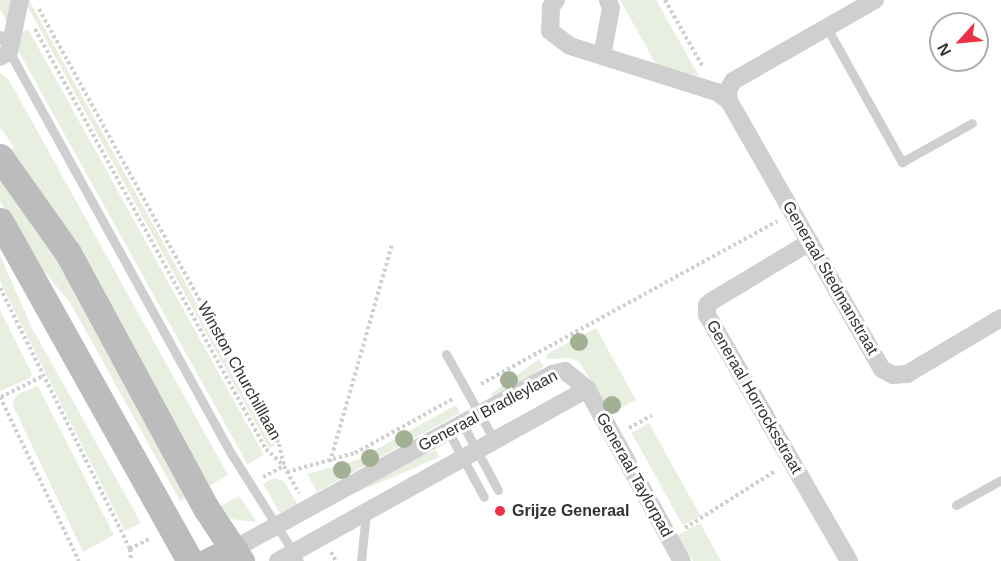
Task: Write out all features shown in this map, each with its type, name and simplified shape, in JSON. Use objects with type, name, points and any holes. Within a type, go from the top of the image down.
[{"type":"main road","points":[[0,157],[68,253],[206,508],[238,555],[209,561]]},
{"type":"main road","points":[[0,221],[190,561]]},
{"type":"street","points":[[556,0],[551,7],[550,31],[570,46],[723,96],[734,81],[875,0]]},
{"type":"street","points":[[602,56],[611,8],[608,0]]},
{"type":"street","points":[[5,54],[25,1]]},
{"type":"street","name":"Generaal Stedmanstraat","points":[[723,96],[793,212],[882,369],[893,375],[907,374],[1001,318]]},
{"type":"street","name":"Generaal Horrocksstraat","points":[[810,242],[706,305],[706,315],[849,561]]},
{"type":"street","name":"Generaal Bradleylaan","points":[[238,555],[276,527],[556,372],[565,371],[572,374],[587,389],[366,511],[290,558]]},
{"type":"street","name":"Generaal Taylorpad","points":[[587,389],[682,561]]},
{"type":"lane","points":[[827,28],[902,162],[972,123]]},
{"type":"lane","points":[[0,35],[5,54],[232,455],[276,527],[290,558]]},
{"type":"lane","points":[[446,354],[494,440]]},
{"type":"lane","points":[[455,427],[469,454],[484,497]]},
{"type":"lane","points":[[455,427],[469,454],[498,490]]},
{"type":"lane","points":[[956,505],[1001,480]]},
{"type":"lane","points":[[362,561],[366,511]]},
{"type":"path","points":[[665,0],[723,96]]},
{"type":"path","name":"Winston Churchilllaan","points":[[25,1],[279,444],[284,466],[266,449],[25,1]]},
{"type":"path","name":"Generaal Bradleylaan","points":[[287,472],[330,462],[355,453],[793,212]]},
{"type":"path","points":[[330,462],[392,245]]},
{"type":"path","points":[[0,288],[130,549],[130,561]]},
{"type":"path","points":[[43,376],[0,397],[79,561]]},
{"type":"path","points":[[668,537],[771,473],[792,464]]},
{"type":"shaded area","points":[[0,0],[12,0],[8,24],[0,9]]},
{"type":"shaded area","points":[[24,0],[29,0],[275,445],[269,448]]},
{"type":"shaded area","points":[[620,0],[656,0],[699,76],[657,66]]},
{"type":"shaded area","points":[[28,29],[264,455],[247,464],[11,38]]},
{"type":"shaded area","points":[[0,73],[9,80],[228,475],[207,487],[11,150],[14,147],[0,127]]},
{"type":"shaded area","points":[[0,172],[30,210],[188,497],[180,501],[71,304],[26,249],[0,201]]},
{"type":"shaded area","points":[[0,255],[32,328],[141,523],[125,531],[0,281]]},
{"type":"shaded area","points":[[0,310],[32,374],[30,378],[0,391]]},
{"type":"shaded area","points":[[596,328],[636,400],[612,413],[579,362],[569,358],[547,359],[547,354]]},
{"type":"shaded area","points":[[539,359],[544,366],[496,402],[490,394]]},
{"type":"shaded area","points":[[38,386],[114,535],[83,552],[14,408],[13,401],[18,394]]},
{"type":"shaded area","points":[[456,405],[460,413],[317,492],[307,474],[357,460]]},
{"type":"shaded area","points":[[649,423],[700,516],[683,525],[632,433]]},
{"type":"shaded area","points":[[436,450],[439,457],[324,506],[321,499]]},
{"type":"shaded area","points":[[274,478],[284,481],[297,504],[280,513],[263,484]]},
{"type":"shaded area","points":[[239,496],[255,522],[231,519],[220,506]]},
{"type":"shaded area","points":[[700,523],[721,561],[693,561],[678,535]]},
{"type":"place","name":"Grijze Generaal","points":[[500,511]]}]
